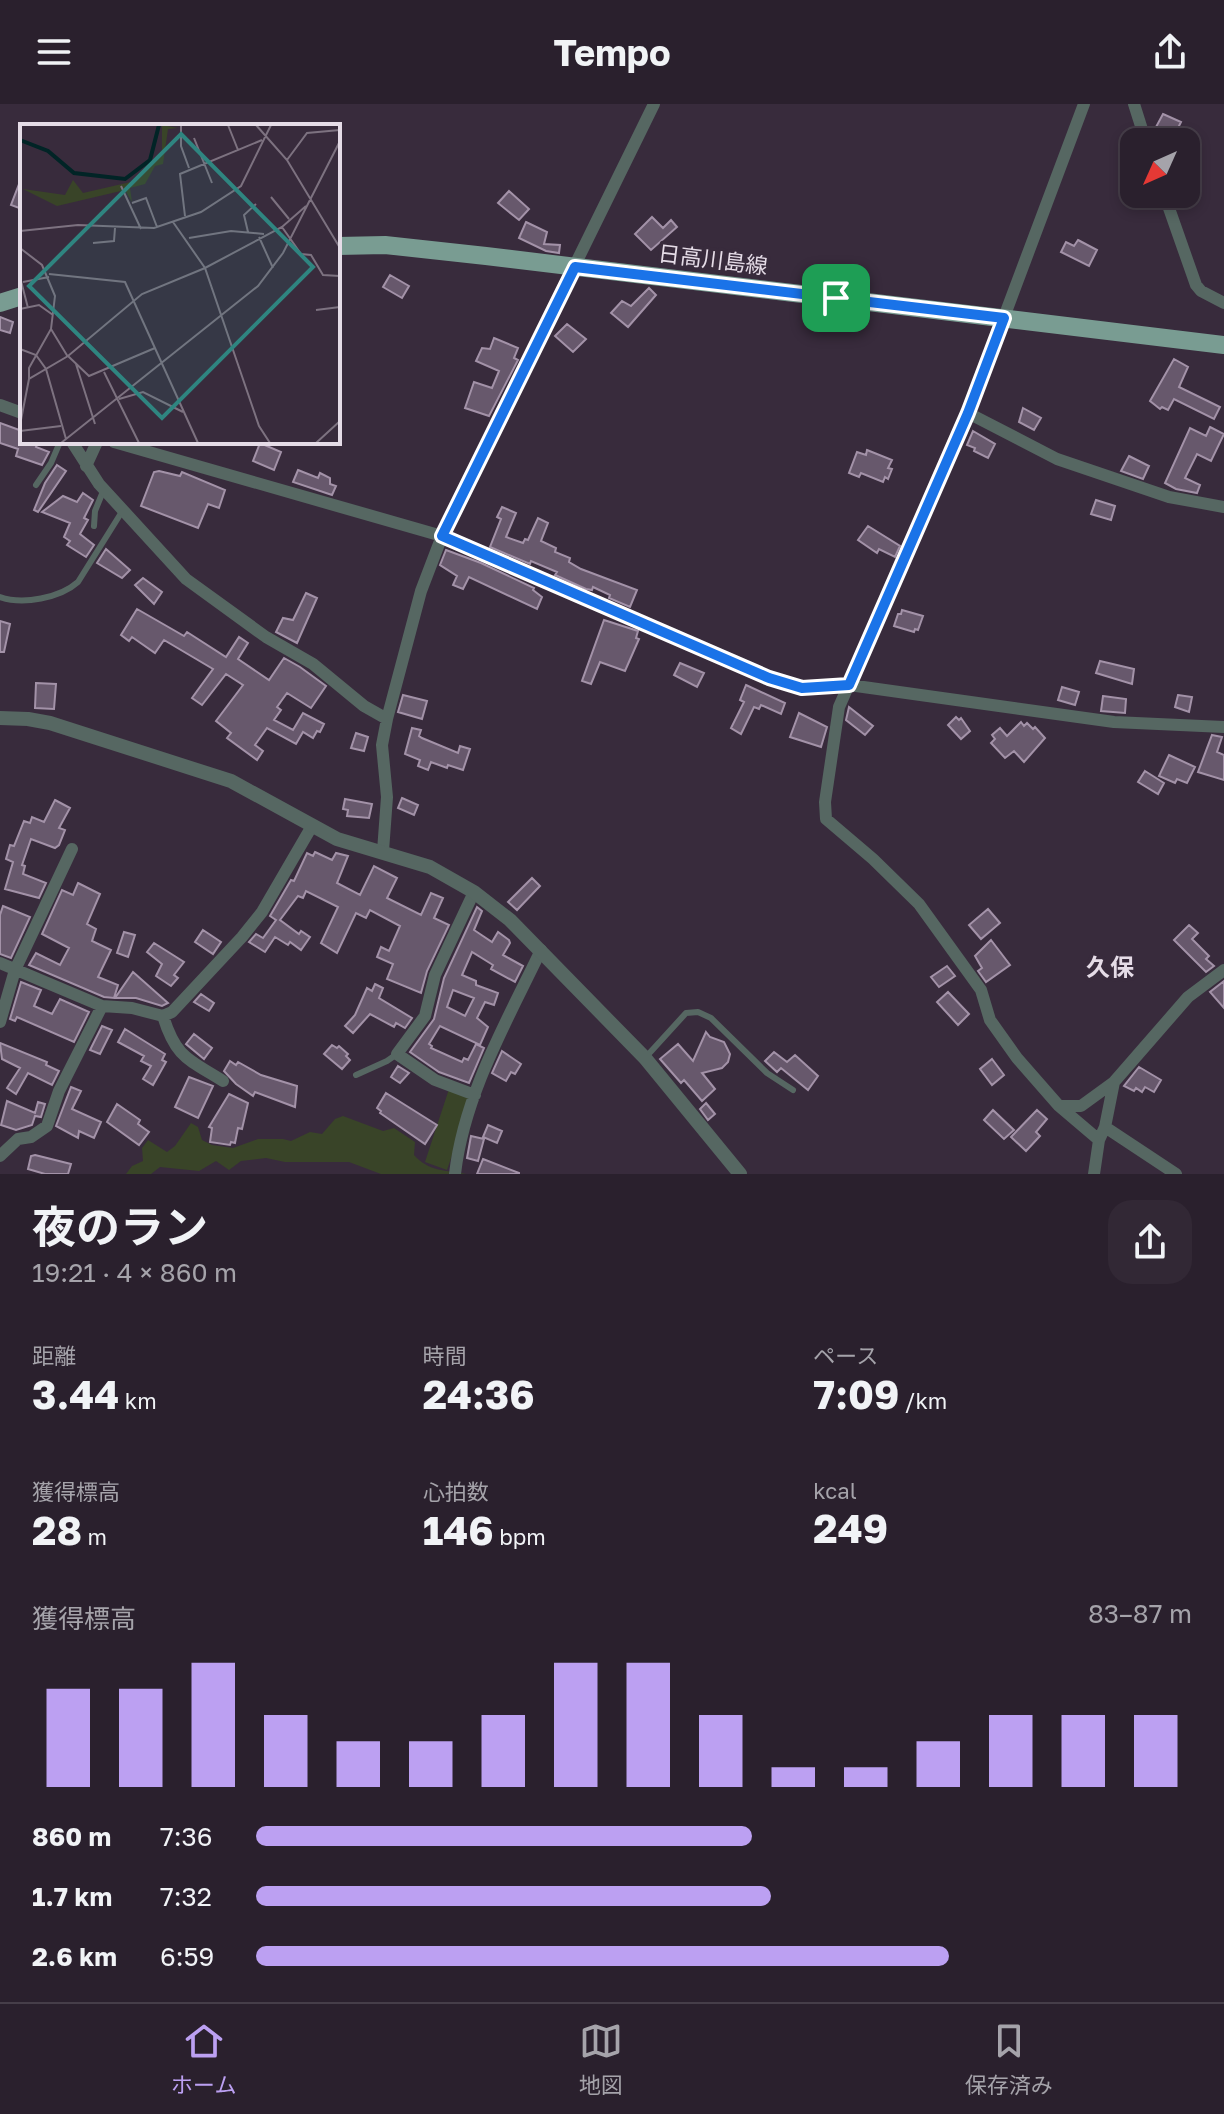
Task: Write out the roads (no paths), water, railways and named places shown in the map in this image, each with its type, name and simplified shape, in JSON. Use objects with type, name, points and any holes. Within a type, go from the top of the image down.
[{"type":"main road","name":"日高川島線","points":[[340,246],[385,245],[1224,345]]},
{"type":"main road","points":[[0,303],[20,297]]},
{"type":"street","points":[[383,851],[387,797],[382,745],[421,591],[442,536],[654,104]]},
{"type":"street","points":[[1084,104],[968,413],[839,707],[825,802],[826,819],[919,904],[981,990],[990,1020],[1002,1039],[1059,1106],[1099,1140]]},
{"type":"street","points":[[1134,104],[1142,128]]},
{"type":"street","points":[[1169,208],[1196,285],[1224,303]]},
{"type":"street","points":[[0,405],[20,412]]},
{"type":"street","points":[[968,413],[1057,459],[1169,497],[1224,507]]},
{"type":"street","points":[[73,444],[104,489],[186,579],[266,637],[313,664],[364,706],[387,719]]},
{"type":"street","points":[[86,466],[96,444]]},
{"type":"street","points":[[121,444],[442,536],[769,678],[802,688],[849,685],[1114,722],[1224,727]]},
{"type":"street","points":[[0,718],[50,723],[231,781],[337,839],[430,867],[474,892],[541,950],[645,1058],[740,1174]]},
{"type":"street","points":[[0,963],[102,1006],[132,1008],[163,1016],[172,1012],[262,912],[312,826]]},
{"type":"street","points":[[0,1022],[15,970],[72,849]]},
{"type":"street","points":[[474,892],[435,975],[425,1016],[397,1054],[435,1080],[475,1095]]},
{"type":"street","points":[[455,1174],[457,1151],[489,1056],[541,950]]},
{"type":"street","points":[[1059,1106],[1081,1106],[1114,1082],[1188,997],[1224,970]]},
{"type":"street","points":[[0,1156],[18,1139],[31,1137],[47,1126],[59,1091],[102,1006]]},
{"type":"street","points":[[163,1016],[180,1055],[223,1081]]},
{"type":"street","points":[[1094,1174],[1114,1082]]},
{"type":"street","points":[[1105,1127],[1176,1174]]},
{"type":"lane","points":[[36,485],[59,444]]},
{"type":"lane","points":[[94,526],[95,511],[104,489]]},
{"type":"lane","points":[[0,597],[11,601],[68,591],[78,582],[124,509]]},
{"type":"lane","points":[[645,1058],[686,1013],[698,1012],[711,1018],[767,1073],[793,1090]]},
{"type":"lane","points":[[356,1075],[397,1054]]},
{"type":"district","name":"久保","points":[[1110,966]]}]
